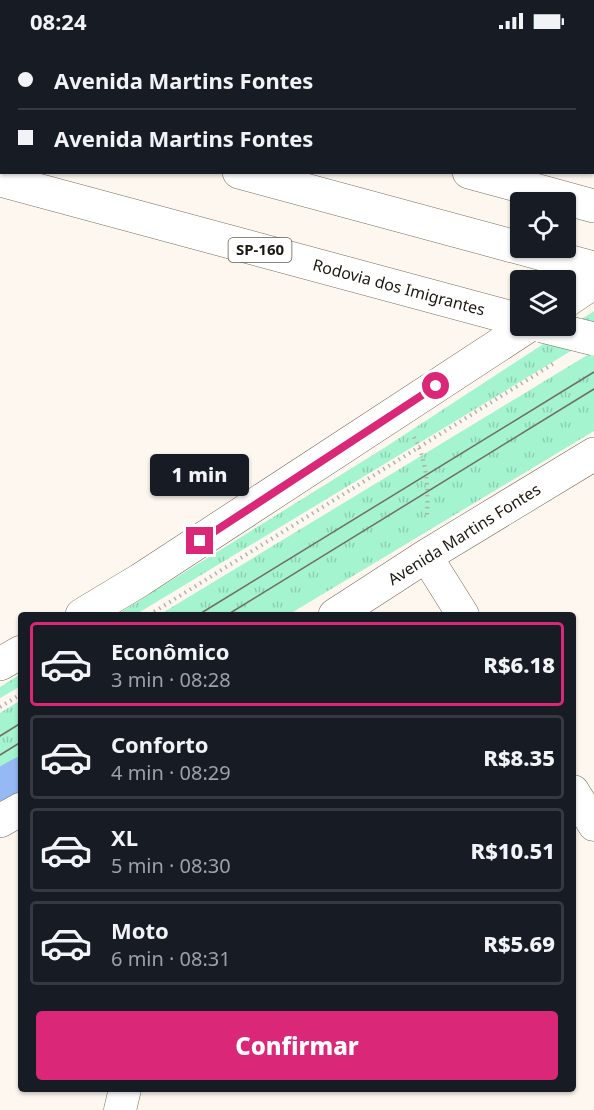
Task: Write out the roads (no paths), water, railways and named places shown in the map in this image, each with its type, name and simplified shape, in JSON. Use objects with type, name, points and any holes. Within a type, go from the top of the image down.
[{"type":"main road","points":[[246,174],[594,268]]},
{"type":"main road","points":[[476,174],[594,206]]},
{"type":"main road","name":"Rodovia dos Imigrantes","points":[[0,180],[510,317]]},
{"type":"main road","points":[[576,294],[594,282]]},
{"type":"main road","points":[[576,334],[594,339]]},
{"type":"main road","points":[[87,612],[140,580],[513,336]]},
{"type":"main road","name":"Avenida Martins Fontes","points":[[340,612],[426,556],[594,454]]},
{"type":"main road","points":[[0,664],[18,654]]},
{"type":"main road","points":[[0,821],[18,811]]},
{"type":"street","points":[[426,556],[461,612]]},
{"type":"street","points":[[576,796],[594,825]]},
{"type":"street","points":[[120,1110],[124,1092]]},
{"type":"waterway","points":[[0,785],[18,775]]},
{"type":"tram line","points":[[203,612],[594,372]]},
{"type":"tram line","points":[[232,612],[594,389]]},
{"type":"tram line","points":[[0,736],[18,725]]},
{"type":"tram line","points":[[0,755],[18,744]]}]
